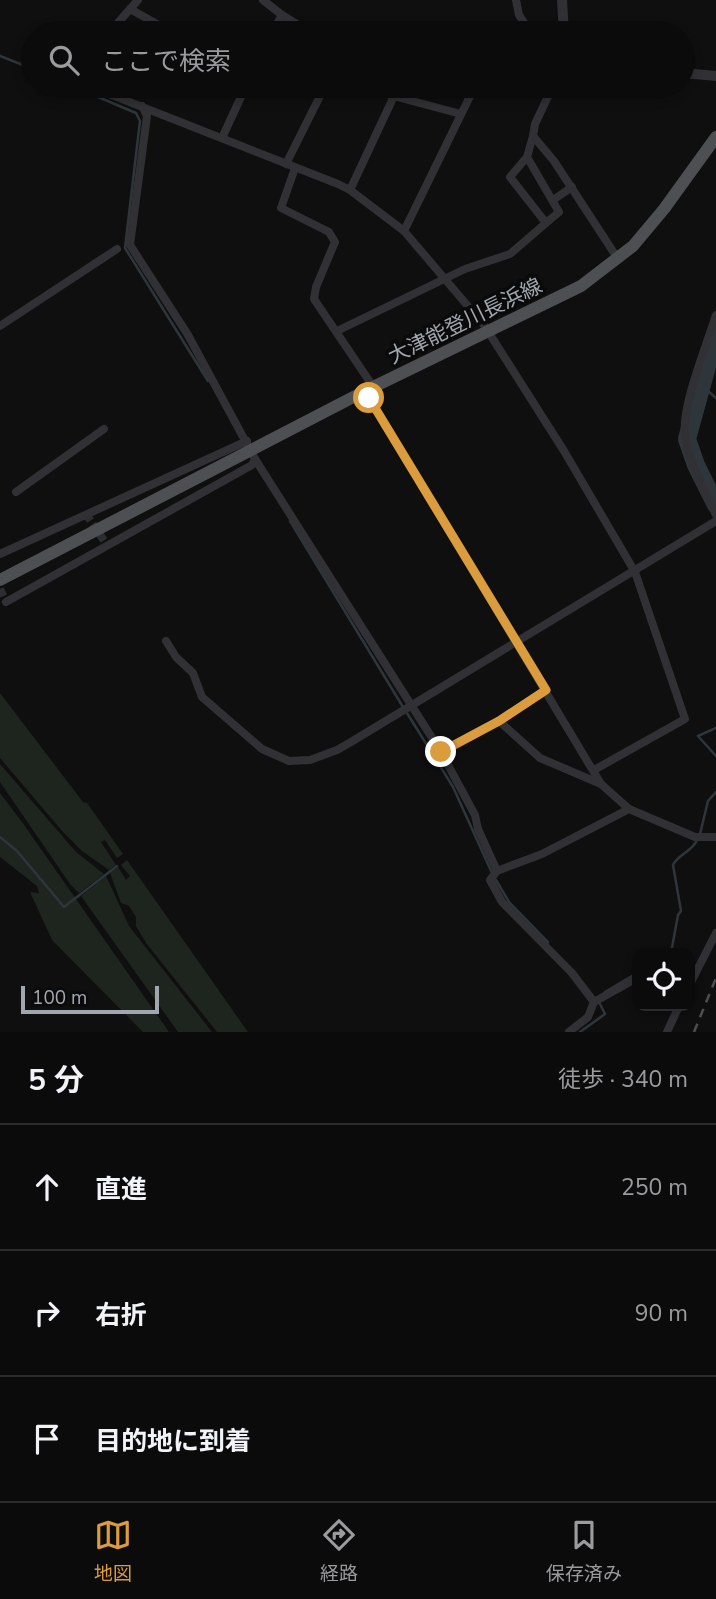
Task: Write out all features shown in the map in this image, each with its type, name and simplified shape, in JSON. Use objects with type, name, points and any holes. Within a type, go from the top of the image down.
[{"type":"main road","name":"大津能登川長浜線","points":[[0,580],[370,389],[581,285],[633,246],[664,209],[716,137]]},
{"type":"street","points":[[120,21],[138,0]]},
{"type":"street","points":[[263,0],[292,21]]},
{"type":"street","points":[[516,0],[523,21]]},
{"type":"street","points":[[562,0],[563,21]]},
{"type":"street","points":[[130,9],[152,21]]},
{"type":"street","points":[[279,21],[282,15]]},
{"type":"street","points":[[695,74],[716,76]]},
{"type":"street","points":[[121,98],[350,190],[404,231],[488,331],[564,451],[635,572],[685,719],[594,770]]},
{"type":"street","points":[[222,138],[240,98]]},
{"type":"street","points":[[286,163],[319,98]]},
{"type":"street","points":[[350,190],[393,98]]},
{"type":"street","points":[[401,98],[461,114]]},
{"type":"street","points":[[404,231],[469,98]]},
{"type":"street","points":[[546,223],[510,177],[527,157],[535,124],[547,98]]},
{"type":"street","points":[[142,106],[147,116],[130,245],[188,335],[251,450],[407,708],[441,752],[475,815],[478,829],[497,871]]},
{"type":"street","points":[[533,136],[572,187],[618,259]]},
{"type":"street","points":[[337,331],[445,278],[510,254],[559,212],[527,157]]},
{"type":"street","points":[[295,168],[281,208],[333,236],[335,242],[316,286],[314,299],[337,331],[601,784]]},
{"type":"street","points":[[553,200],[572,187]]},
{"type":"street","points":[[0,326],[117,249]]},
{"type":"street","points":[[716,315],[688,405],[684,432],[691,461],[716,514]]},
{"type":"street","points":[[16,492],[104,429]]},
{"type":"street","points":[[0,554],[251,450]]},
{"type":"street","points":[[6,602],[252,464],[251,450]]},
{"type":"street","points":[[166,641],[176,657],[193,673],[202,697],[262,749],[289,761],[310,760],[337,750],[716,521]]},
{"type":"street","points":[[441,752],[499,721],[546,690]]},
{"type":"street","points":[[499,721],[540,758],[601,784],[629,809],[699,837],[716,837]]},
{"type":"street","points":[[597,1000],[502,901],[490,880],[497,871],[542,854],[629,809]]},
{"type":"street","points":[[695,962],[704,959],[716,933]]},
{"type":"street","points":[[695,973],[701,960]]},
{"type":"street","points":[[569,1032],[588,1017],[597,1000],[632,981]]},
{"type":"street","points":[[667,1032],[677,1011]]},
{"type":"shaded area","points":[[0,693],[83,802],[87,803],[123,854],[117,858],[105,840],[101,842],[116,865],[109,870],[82,851],[63,832],[0,758]]},
{"type":"shaded area","points":[[0,764],[76,852],[104,874],[79,893],[70,884],[0,782]]},
{"type":"shaded area","points":[[0,793],[169,1032],[143,1032],[52,940],[30,892],[39,893],[37,886],[0,857]]},
{"type":"shaded area","points":[[127,860],[248,1032],[217,1032],[146,943],[136,926],[136,917],[129,906],[121,903],[110,873],[118,867],[126,880],[130,876],[121,865]]},
{"type":"shaded area","points":[[106,876],[129,926],[212,1032],[178,1032],[81,896]]},
{"type":"waterway","points":[[0,56],[21,64]]},
{"type":"waterway","points":[[100,98],[136,113],[140,121],[125,248],[208,381]]},
{"type":"waterway","points":[[716,334],[687,439],[696,465],[716,505]]},
{"type":"waterway","points":[[701,385],[716,398]]},
{"type":"waterway","points":[[290,521],[403,707]]},
{"type":"waterway","points":[[407,713],[453,787],[492,873]]},
{"type":"waterway","points":[[716,728],[698,736],[716,756]]},
{"type":"waterway","points":[[700,834],[708,801],[716,792]]},
{"type":"waterway","points":[[0,837],[17,851],[64,907],[117,866]]},
{"type":"waterway","points":[[672,948],[681,911],[673,865],[697,840]]},
{"type":"waterway","points":[[496,880],[509,902],[548,942]]},
{"type":"waterway","points":[[605,992],[632,976]]},
{"type":"waterway","points":[[580,1032],[605,1014],[598,1000]]},
{"type":"tunnel","points":[[86,514],[107,545]]},
{"type":"tunnel","points":[[0,589],[6,602]]},
{"type":"railway","points":[[694,1032],[716,978]]},
{"type":"route","points":[[369,398],[546,690],[499,721],[441,752]]}]
